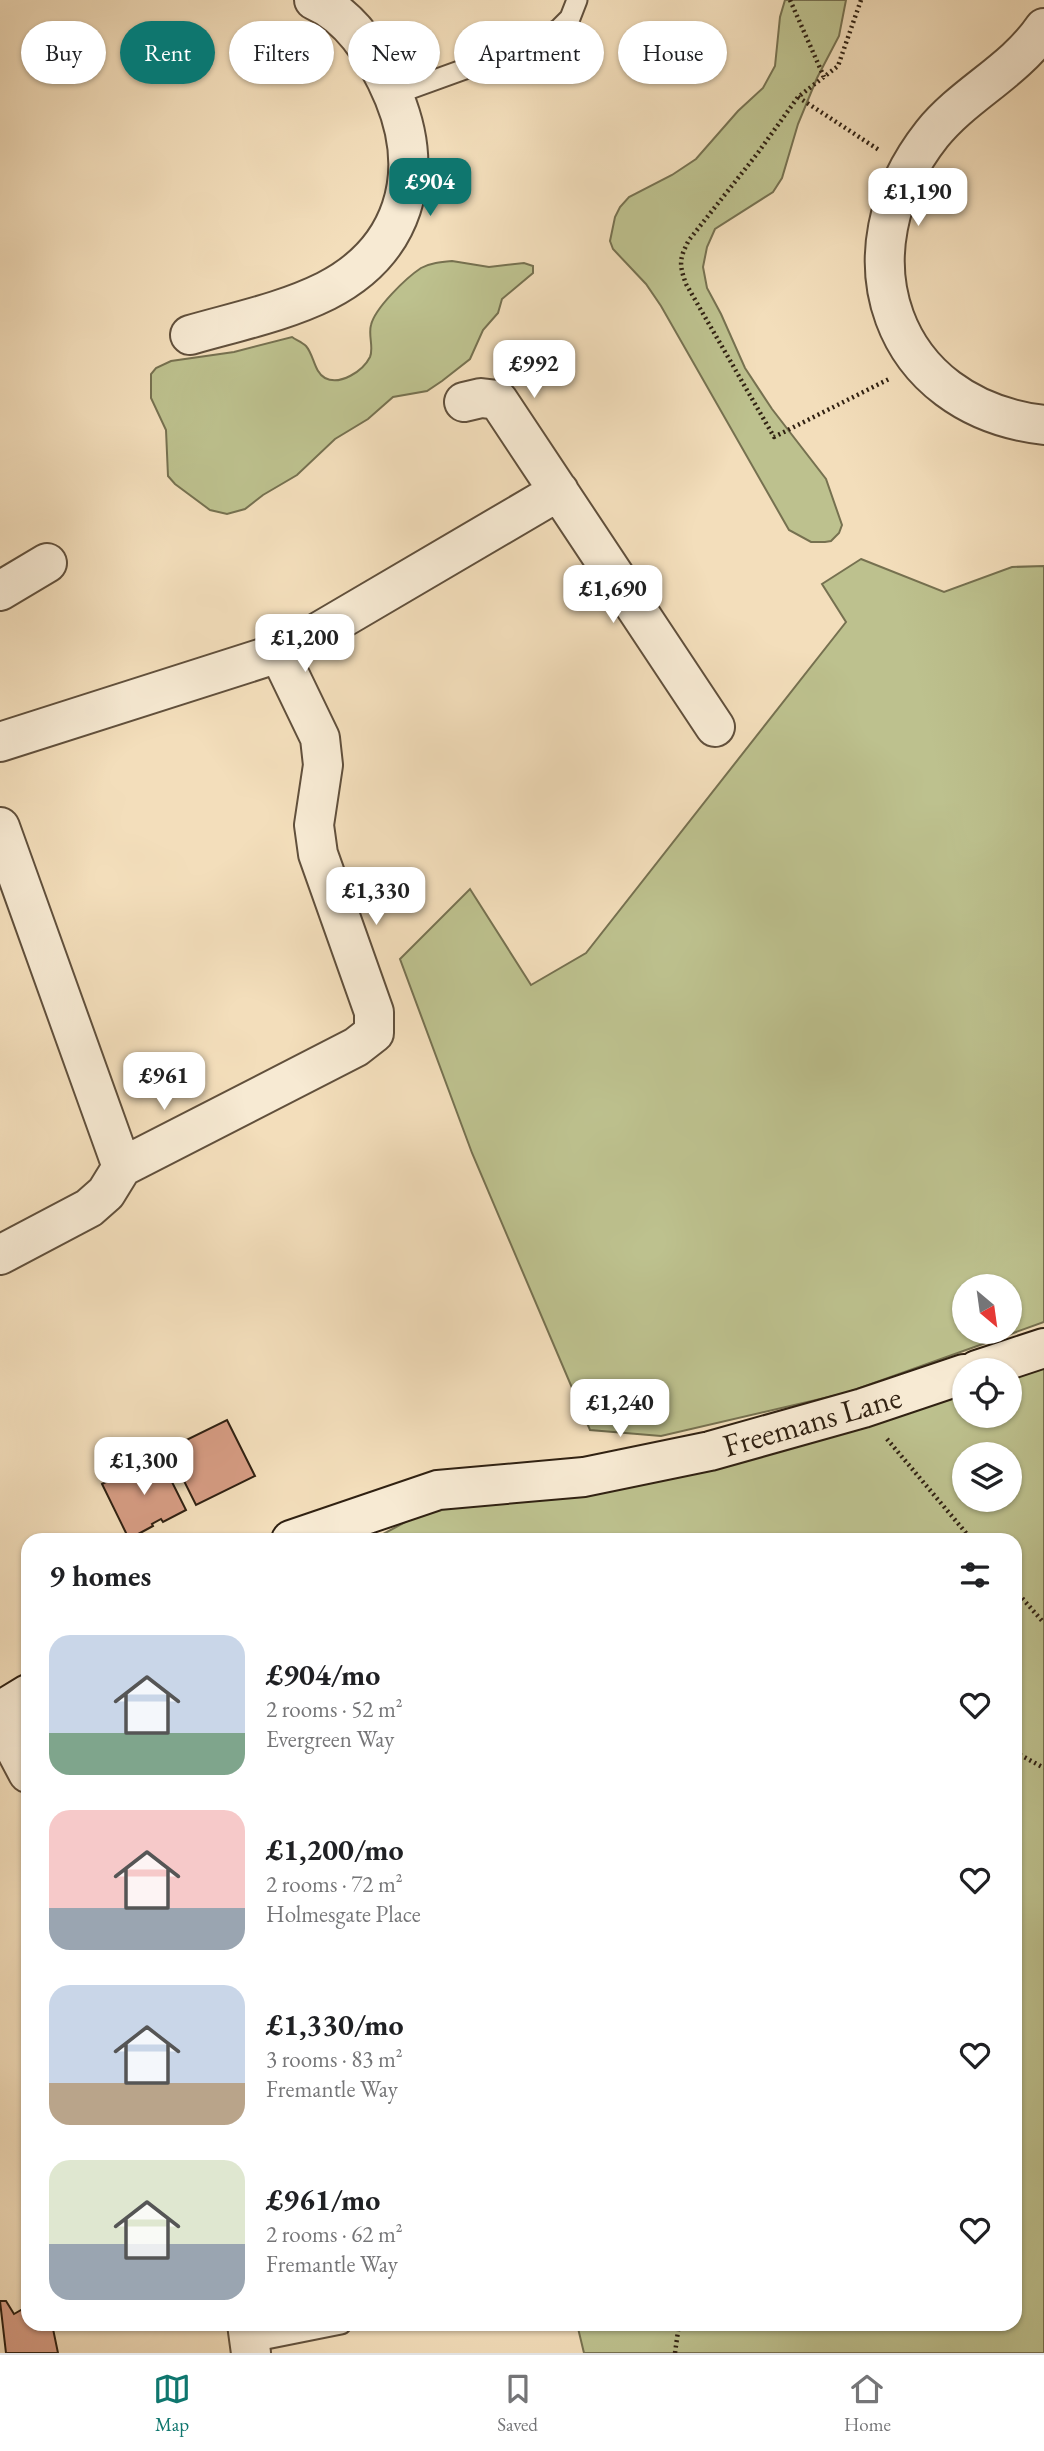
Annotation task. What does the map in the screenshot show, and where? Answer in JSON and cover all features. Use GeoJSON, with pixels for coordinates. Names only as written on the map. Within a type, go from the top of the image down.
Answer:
{"type":"FeatureCollection","features":[{"type":"Feature","properties":{"kind":"street"},"geometry":{"type":"LineString","coordinates":[[190,335],[290,306],[326,291],[355,272],[382,244],[398,218],[408,182],[406,140],[393,95],[361,38],[337,13],[314,0]]}},
{"type":"Feature","properties":{"kind":"street"},"geometry":{"type":"LineString","coordinates":[[1043,32],[1001,74],[939,127],[910,169],[891,213],[883,258],[889,301],[896,323],[905,342],[921,363],[945,387],[979,407],[1017,421],[1044,425]]}},
{"type":"Feature","properties":{"kind":"street"},"geometry":{"type":"LineString","coordinates":[[464,402],[481,398],[498,400],[715,727]]}},
{"type":"Feature","properties":{"kind":"street"},"geometry":{"type":"LineString","coordinates":[[0,742],[288,650],[559,491]]}},
{"type":"Feature","properties":{"kind":"street"},"geometry":{"type":"LineString","coordinates":[[0,591],[47,563]]}},
{"type":"Feature","properties":{"kind":"street"},"geometry":{"type":"LineString","coordinates":[[0,1255],[89,1208],[106,1193],[122,1167],[356,1047],[374,1033],[374,1013],[318,854],[314,825],[323,765],[320,738],[279,653]]}},
{"type":"Feature","properties":{"kind":"street"},"geometry":{"type":"LineString","coordinates":[[0,827],[122,1167]]}},
{"type":"Feature","properties":{"kind":"street"},"geometry":{"type":"LineString","coordinates":[[1014,1358],[1044,1348]]}},
{"type":"Feature","properties":{"kind":"street","name":"Freemans Lane"},"geometry":{"type":"LineString","coordinates":[[312,1533],[438,1490],[584,1477],[710,1451],[863,1408],[952,1378]]}},
{"type":"Feature","properties":{"kind":"street"},"geometry":{"type":"LineString","coordinates":[[0,1711],[21,1698]]}},
{"type":"Feature","properties":{"kind":"street"},"geometry":{"type":"LineString","coordinates":[[0,1720],[21,1760]]}},
{"type":"Feature","properties":{"kind":"lane"},"geometry":{"type":"LineString","coordinates":[[393,95],[537,43],[550,36],[570,18],[577,0]]}},
{"type":"Feature","properties":{"kind":"lane"},"geometry":{"type":"LineString","coordinates":[[250,2340],[301,2331]]}},
{"type":"Feature","properties":{"kind":"path"},"geometry":{"type":"LineString","coordinates":[[790,0],[824,77]]}},
{"type":"Feature","properties":{"kind":"path"},"geometry":{"type":"LineString","coordinates":[[861,0],[838,66],[798,97],[690,240],[682,254],[680,266],[686,284],[774,437],[921,363]]}},
{"type":"Feature","properties":{"kind":"path"},"geometry":{"type":"LineString","coordinates":[[798,97],[910,169]]}},
{"type":"Feature","properties":{"kind":"path"},"geometry":{"type":"LineString","coordinates":[[863,1408],[966,1533]]}},
{"type":"Feature","properties":{"kind":"path"},"geometry":{"type":"LineString","coordinates":[[1022,1598],[1044,1623]]}},
{"type":"Feature","properties":{"kind":"path"},"geometry":{"type":"LineString","coordinates":[[1022,1756],[1044,1768]]}},
{"type":"Feature","properties":{"kind":"path"},"geometry":{"type":"LineString","coordinates":[[675,2353],[679,2331]]}},
{"type":"Feature","properties":{"kind":"green space"},"geometry":{"type":"Polygon","coordinates":[[[785,0],[846,0],[839,36],[817,78],[798,124],[782,178],[773,192],[715,229],[707,247],[703,267],[707,288],[745,368],[772,409],[826,479],[842,525],[831,541],[825,542],[811,542],[789,530],[661,306],[646,284],[613,249],[610,241],[615,217],[629,197],[696,159],[738,111],[763,88],[775,66],[780,17],[785,0]]]}},
{"type":"Feature","properties":{"kind":"green space"},"geometry":{"type":"Polygon","coordinates":[[[452,261],[489,267],[524,263],[533,266],[533,273],[502,299],[498,313],[483,330],[470,359],[442,381],[427,391],[393,397],[368,419],[335,439],[297,475],[245,509],[227,514],[210,510],[168,476],[166,430],[151,398],[151,374],[156,368],[171,361],[234,352],[292,337],[306,346],[321,375],[331,380],[344,379],[357,372],[370,357],[371,325],[378,310],[392,294],[421,268],[452,261]]]}},
{"type":"Feature","properties":{"kind":"green space"},"geometry":{"type":"Polygon","coordinates":[[[861,559],[944,592],[1012,567],[1044,566],[1044,1322],[1022,1330],[1022,1274],[952,1274],[952,1344],[983,1344],[846,1393],[661,1436],[590,1430],[472,1153],[400,959],[470,889],[531,985],[586,953],[846,622],[822,584],[861,559]]]}},
{"type":"Feature","properties":{"kind":"green space"},"geometry":{"type":"Polygon","coordinates":[[[1044,1367],[1044,2353],[584,2353],[579,2331],[1022,2331],[1022,1533],[385,1533],[439,1504],[952,1395],[952,1428],[1022,1428],[1022,1374],[1044,1367]]]}},
{"type":"Feature","properties":{"kind":"building"},"geometry":{"type":"Polygon","coordinates":[[[227,1420],[255,1476],[196,1505],[168,1449],[227,1420]]]}},
{"type":"Feature","properties":{"kind":"building"},"geometry":{"type":"Polygon","coordinates":[[[159,1456],[186,1510],[163,1522],[161,1519],[140,1533],[126,1533],[102,1484],[159,1456]]]}},
{"type":"Feature","properties":{"kind":"building"},"geometry":{"type":"Polygon","coordinates":[[[0,2301],[6,2301],[14,2314],[21,2310],[21,2331],[53,2331],[58,2353],[6,2353],[0,2301]]]}}]}
